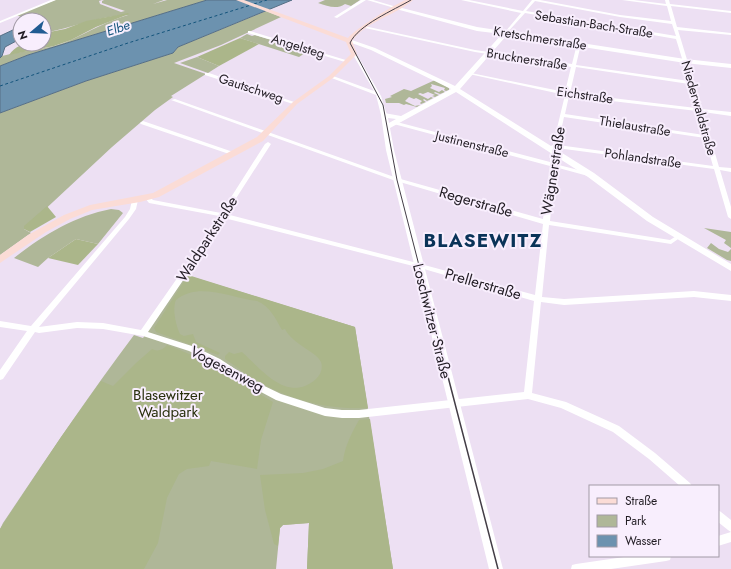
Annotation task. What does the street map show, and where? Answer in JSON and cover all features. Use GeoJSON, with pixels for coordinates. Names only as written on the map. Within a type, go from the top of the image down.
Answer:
{"type":"FeatureCollection","features":[{"type":"Feature","properties":{"kind":"main road"},"geometry":{"type":"LineString","coordinates":[[0,260],[21,244],[67,217],[90,208],[146,199],[234,154],[267,133],[295,104],[331,76],[354,53],[348,41],[239,0]]}},
{"type":"Feature","properties":{"kind":"main road"},"geometry":{"type":"LineString","coordinates":[[348,41],[365,27],[410,0]]}},
{"type":"Feature","properties":{"kind":"main road"},"geometry":{"type":"LineString","coordinates":[[335,36],[355,34]]}},
{"type":"Feature","properties":{"kind":"street"},"geometry":{"type":"LineString","coordinates":[[0,22],[54,0]]}},
{"type":"Feature","properties":{"kind":"street"},"geometry":{"type":"LineString","coordinates":[[336,17],[364,0]]}},
{"type":"Feature","properties":{"kind":"street"},"geometry":{"type":"LineString","coordinates":[[369,0],[398,8]]}},
{"type":"Feature","properties":{"kind":"street","name":"Sebastian-Bach-Straße"},"geometry":{"type":"LineString","coordinates":[[463,0],[523,12],[678,38]]}},
{"type":"Feature","properties":{"kind":"street"},"geometry":{"type":"LineString","coordinates":[[389,125],[456,89],[471,74],[534,0],[675,26],[731,34]]}},
{"type":"Feature","properties":{"kind":"street"},"geometry":{"type":"LineString","coordinates":[[624,0],[731,12]]}},
{"type":"Feature","properties":{"kind":"street","name":"Niederwaldstraße"},"geometry":{"type":"LineString","coordinates":[[667,0],[731,214]]}},
{"type":"Feature","properties":{"kind":"street","name":"Kretschmerstraße"},"geometry":{"type":"LineString","coordinates":[[398,8],[463,26],[685,61],[731,66]]}},
{"type":"Feature","properties":{"kind":"street","name":"Brucknerstraße"},"geometry":{"type":"LineString","coordinates":[[365,27],[488,53],[691,83]]}},
{"type":"Feature","properties":{"kind":"street","name":"Angelsteg"},"geometry":{"type":"LineString","coordinates":[[249,32],[347,61]]}},
{"type":"Feature","properties":{"kind":"street"},"geometry":{"type":"LineString","coordinates":[[348,41],[373,49],[456,89],[554,148],[650,220],[731,268]]}},
{"type":"Feature","properties":{"kind":"street","name":"Wägnerstraße"},"geometry":{"type":"LineString","coordinates":[[528,395],[545,222],[554,148],[568,94],[578,44]]}},
{"type":"Feature","properties":{"kind":"street","name":"Loschwitzer Straße"},"geometry":{"type":"LineString","coordinates":[[354,53],[378,94],[384,115],[389,125],[396,179],[496,569]]}},
{"type":"Feature","properties":{"kind":"street","name":"Gautschweg"},"geometry":{"type":"LineString","coordinates":[[207,74],[295,104]]}},
{"type":"Feature","properties":{"kind":"street","name":"Eichstraße"},"geometry":{"type":"LineString","coordinates":[[471,74],[568,94],[731,114]]}},
{"type":"Feature","properties":{"kind":"street"},"geometry":{"type":"LineString","coordinates":[[331,76],[378,94]]}},
{"type":"Feature","properties":{"kind":"street","name":"Regerstraße"},"geometry":{"type":"LineString","coordinates":[[173,100],[396,179],[545,222],[670,242],[678,237]]}},
{"type":"Feature","properties":{"kind":"street"},"geometry":{"type":"LineString","coordinates":[[384,115],[402,118]]}},
{"type":"Feature","properties":{"kind":"street","name":"Thielaustraße"},"geometry":{"type":"LineString","coordinates":[[563,115],[707,136]]}},
{"type":"Feature","properties":{"kind":"street"},"geometry":{"type":"LineString","coordinates":[[143,122],[234,154]]}},
{"type":"Feature","properties":{"kind":"street","name":"Justinenstraße"},"geometry":{"type":"LineString","coordinates":[[389,125],[552,164],[591,175]]}},
{"type":"Feature","properties":{"kind":"street","name":"Regerstraße"},"geometry":{"type":"LineString","coordinates":[[254,142],[278,138]]}},
{"type":"Feature","properties":{"kind":"street","name":"Waldparkstraße"},"geometry":{"type":"LineString","coordinates":[[143,333],[223,215],[268,144]]}},
{"type":"Feature","properties":{"kind":"street","name":"Pohlandstraße"},"geometry":{"type":"LineString","coordinates":[[554,148],[731,170]]}},
{"type":"Feature","properties":{"kind":"street"},"geometry":{"type":"LineString","coordinates":[[0,377],[33,330],[133,209],[146,199]]}},
{"type":"Feature","properties":{"kind":"street","name":"Prellerstraße"},"geometry":{"type":"LineString","coordinates":[[146,199],[223,215],[419,266],[538,299],[564,302],[694,294],[731,298]]}},
{"type":"Feature","properties":{"kind":"street","name":"Vogesenweg"},"geometry":{"type":"LineString","coordinates":[[0,324],[33,330],[86,325],[103,326],[143,333],[192,349],[217,361],[249,382],[279,397],[325,412],[359,414],[528,395]]}},
{"type":"Feature","properties":{"kind":"street"},"geometry":{"type":"LineString","coordinates":[[528,395],[563,405],[616,429],[652,456],[686,485]]}},
{"type":"Feature","properties":{"kind":"street"},"geometry":{"type":"LineString","coordinates":[[719,516],[731,527]]}},
{"type":"Feature","properties":{"kind":"street"},"geometry":{"type":"LineString","coordinates":[[719,541],[731,537]]}},
{"type":"Feature","properties":{"kind":"street"},"geometry":{"type":"LineString","coordinates":[[576,569],[659,557]]}},
{"type":"Feature","properties":{"kind":"green space"},"geometry":{"type":"Polygon","coordinates":[[[55,0],[102,0],[99,1],[100,4],[121,12],[125,11],[102,3],[102,1],[164,0],[153,4],[167,0],[207,0],[52,48],[52,46],[71,40],[106,23],[128,15],[96,20],[52,31],[52,12],[24,12],[55,0]]]}},
{"type":"Feature","properties":{"kind":"green space"},"geometry":{"type":"Polygon","coordinates":[[[325,0],[360,0],[351,6],[345,4],[338,7],[318,3],[325,0]]]}},
{"type":"Feature","properties":{"kind":"green space"},"geometry":{"type":"Polygon","coordinates":[[[266,11],[281,17],[221,45],[174,63],[206,74],[171,96],[173,97],[155,110],[112,147],[24,229],[31,233],[0,255],[0,113],[86,81],[173,53],[178,47],[266,11]]]}},
{"type":"Feature","properties":{"kind":"green space"},"geometry":{"type":"Polygon","coordinates":[[[129,14],[96,27],[71,40],[52,46],[52,31],[65,29],[86,21],[129,14]]]}},
{"type":"Feature","properties":{"kind":"green space"},"geometry":{"type":"Polygon","coordinates":[[[247,34],[308,51],[299,57],[240,38],[247,34]]]}},
{"type":"Feature","properties":{"kind":"green space"},"geometry":{"type":"Polygon","coordinates":[[[240,38],[259,44],[219,66],[197,57],[240,38]]]}},
{"type":"Feature","properties":{"kind":"green space"},"geometry":{"type":"Polygon","coordinates":[[[12,52],[24,52],[9,55],[12,52]]]}},
{"type":"Feature","properties":{"kind":"green space"},"geometry":{"type":"Polygon","coordinates":[[[19,52],[38,52],[0,66],[0,58],[2,56],[19,52]]]}},
{"type":"Feature","properties":{"kind":"green space"},"geometry":{"type":"Polygon","coordinates":[[[197,57],[219,66],[208,73],[180,63],[197,57]]]}},
{"type":"Feature","properties":{"kind":"green space"},"geometry":{"type":"Polygon","coordinates":[[[435,80],[449,88],[449,90],[446,91],[444,90],[445,88],[431,84],[432,86],[430,88],[439,92],[442,90],[445,92],[440,94],[435,92],[434,93],[439,95],[435,97],[432,96],[435,95],[428,92],[418,94],[428,99],[431,97],[433,98],[427,101],[424,99],[423,100],[426,102],[421,104],[420,103],[422,101],[416,98],[414,99],[409,97],[405,101],[415,106],[420,105],[417,107],[399,103],[386,103],[385,99],[392,97],[390,96],[404,89],[411,91],[435,80]]]}},
{"type":"Feature","properties":{"kind":"green space"},"geometry":{"type":"Polygon","coordinates":[[[47,206],[56,217],[30,232],[24,229],[24,226],[47,206]]]}},
{"type":"Feature","properties":{"kind":"green space"},"geometry":{"type":"Polygon","coordinates":[[[111,209],[119,210],[123,213],[98,244],[76,239],[48,258],[38,267],[14,258],[48,234],[85,216],[111,209]]]}},
{"type":"Feature","properties":{"kind":"green space"},"geometry":{"type":"Polygon","coordinates":[[[704,228],[731,232],[731,248],[724,243],[726,240],[704,228]]]}},
{"type":"Feature","properties":{"kind":"green space"},"geometry":{"type":"Polygon","coordinates":[[[76,239],[98,244],[78,265],[48,258],[76,239]]]}},
{"type":"Feature","properties":{"kind":"green space"},"geometry":{"type":"Polygon","coordinates":[[[711,243],[719,249],[728,252],[731,249],[731,261],[707,248],[711,243]]]}},
{"type":"Feature","properties":{"kind":"green space","name":"Blasewitzer Waldpark"},"geometry":{"type":"Polygon","coordinates":[[[186,275],[355,327],[393,569],[307,569],[309,523],[283,525],[280,528],[276,569],[0,569],[0,529],[3,523],[67,428],[117,358],[134,335],[143,338],[186,275]]]}},
{"type":"Feature","properties":{"kind":"green space"},"geometry":{"type":"Polygon","coordinates":[[[188,275],[355,327],[368,408],[324,405],[296,398],[256,380],[225,359],[225,356],[229,352],[234,354],[242,352],[276,382],[295,388],[306,386],[319,375],[322,366],[318,358],[293,339],[285,329],[282,330],[269,309],[257,301],[205,291],[185,294],[176,300],[174,308],[175,317],[180,334],[184,336],[193,334],[196,342],[220,353],[218,355],[156,332],[154,328],[188,275]]]}},
{"type":"Feature","properties":{"kind":"green space"},"geometry":{"type":"Polygon","coordinates":[[[167,345],[208,363],[273,402],[261,440],[257,469],[211,461],[209,466],[187,469],[179,474],[167,498],[158,543],[144,569],[0,569],[0,529],[61,437],[101,381],[113,386],[152,349],[160,350],[167,345]]]}},
{"type":"Feature","properties":{"kind":"green space"},"geometry":{"type":"Polygon","coordinates":[[[370,419],[393,569],[307,569],[309,523],[283,525],[280,528],[278,546],[274,544],[265,510],[260,475],[303,473],[323,469],[343,461],[345,450],[353,430],[359,420],[370,419]]]}},
{"type":"Feature","properties":{"kind":"water","name":"Elbe"},"geometry":{"type":"Polygon","coordinates":[[[207,0],[292,0],[178,47],[173,53],[86,81],[0,113],[0,66],[38,52],[52,52],[52,48],[207,0]]]}},
{"type":"Feature","properties":{"kind":"water"},"geometry":{"type":"Polygon","coordinates":[[[12,30],[12,43],[5,47],[0,58],[0,36],[12,30]]]}},
{"type":"Feature","properties":{"kind":"ferry route"},"geometry":{"type":"LineString","coordinates":[[254,4],[267,0]]}},
{"type":"Feature","properties":{"kind":"ferry route"},"geometry":{"type":"LineString","coordinates":[[0,86],[128,43],[251,5]]}},
{"type":"Feature","properties":{"kind":"tram line"},"geometry":{"type":"LineString","coordinates":[[411,0],[368,24],[354,36],[350,43],[383,105],[397,180],[446,370]]}},
{"type":"Feature","properties":{"kind":"tram line"},"geometry":{"type":"LineString","coordinates":[[446,369],[498,569]]}},
{"type":"Feature","properties":{"kind":"district","name":"BLASEWITZ"},"geometry":{"type":"Point","coordinates":[483,240]}}]}
